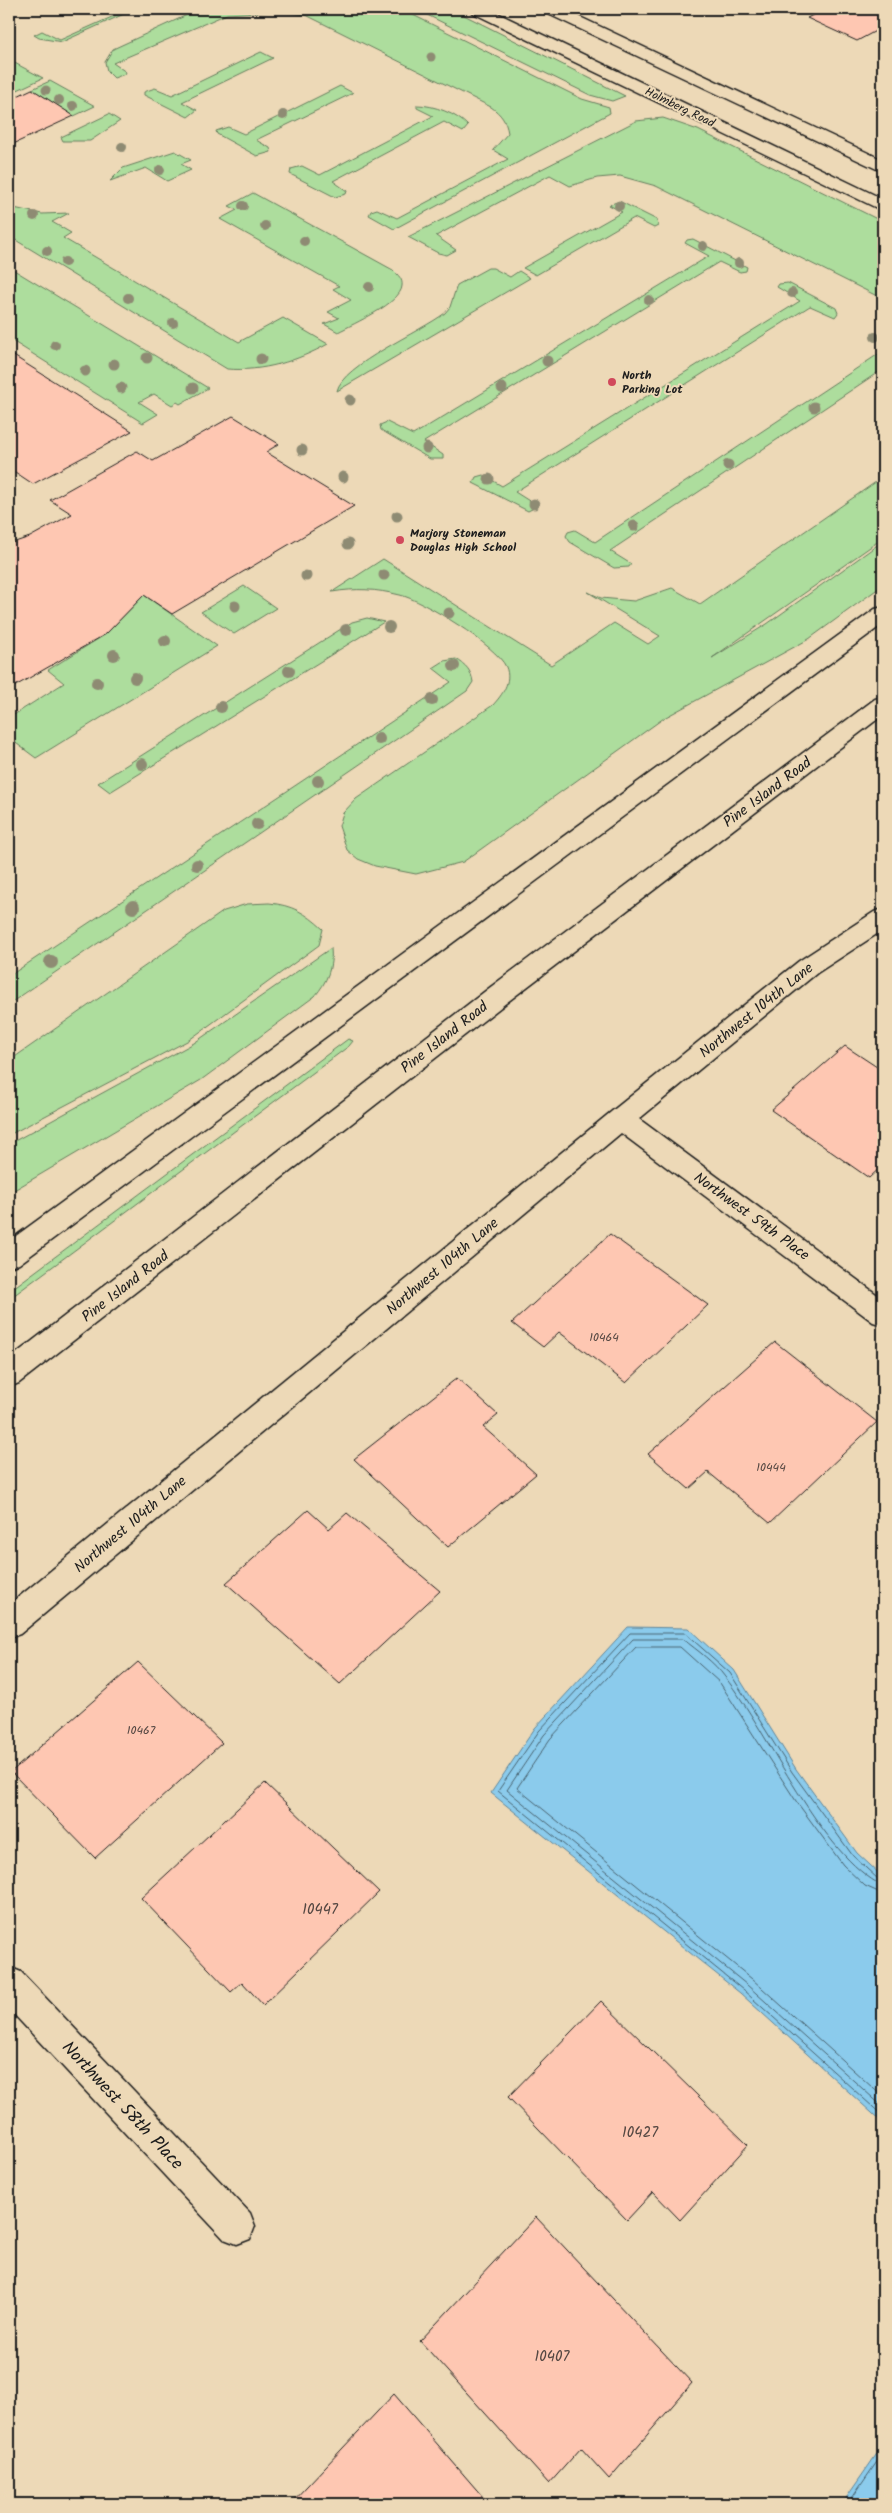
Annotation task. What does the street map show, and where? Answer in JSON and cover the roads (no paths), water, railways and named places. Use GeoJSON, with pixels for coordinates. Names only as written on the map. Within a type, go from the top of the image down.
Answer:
{"type":"FeatureCollection","features":[{"type":"Feature","properties":{"kind":"street","name":"Holmberg Road"},"geometry":{"type":"LineString","coordinates":[[477,9],[883,206]]}},
{"type":"Feature","properties":{"kind":"street"},"geometry":{"type":"LineString","coordinates":[[550,9],[883,167]]}},
{"type":"Feature","properties":{"kind":"street"},"geometry":{"type":"LineString","coordinates":[[9,1256],[883,614]]}},
{"type":"Feature","properties":{"kind":"street","name":"Pine Island Road"},"geometry":{"type":"LineString","coordinates":[[9,1375],[497,996],[883,704]]}},
{"type":"Feature","properties":{"kind":"street","name":"Northwest 104th Lane"},"geometry":{"type":"LineString","coordinates":[[9,1624],[620,1119],[808,967],[883,918]]}},
{"type":"Feature","properties":{"kind":"street","name":"Northwest 59th Place"},"geometry":{"type":"LineString","coordinates":[[620,1119],[883,1314]]}},
{"type":"Feature","properties":{"kind":"street","name":"Northwest 58th Place"},"geometry":{"type":"LineString","coordinates":[[9,1984],[237,2226]]}},
{"type":"Feature","properties":{"kind":"water"},"geometry":{"type":"Polygon","coordinates":[[[628,1627],[688,1628],[734,1670],[796,1769],[857,1853],[883,1877],[883,2123],[740,1993],[491,1793],[535,1728],[628,1627]]]}},
{"type":"Feature","properties":{"kind":"water"},"geometry":{"type":"Polygon","coordinates":[[[883,2445],[883,2504],[842,2504],[883,2445]]]}},
{"type":"Feature","properties":{"kind":"place","name":"North Parking Lot"},"geometry":{"type":"Point","coordinates":[612,382]}},
{"type":"Feature","properties":{"kind":"place","name":"Marjory Stoneman Douglas High School"},"geometry":{"type":"Point","coordinates":[400,540]}}]}
